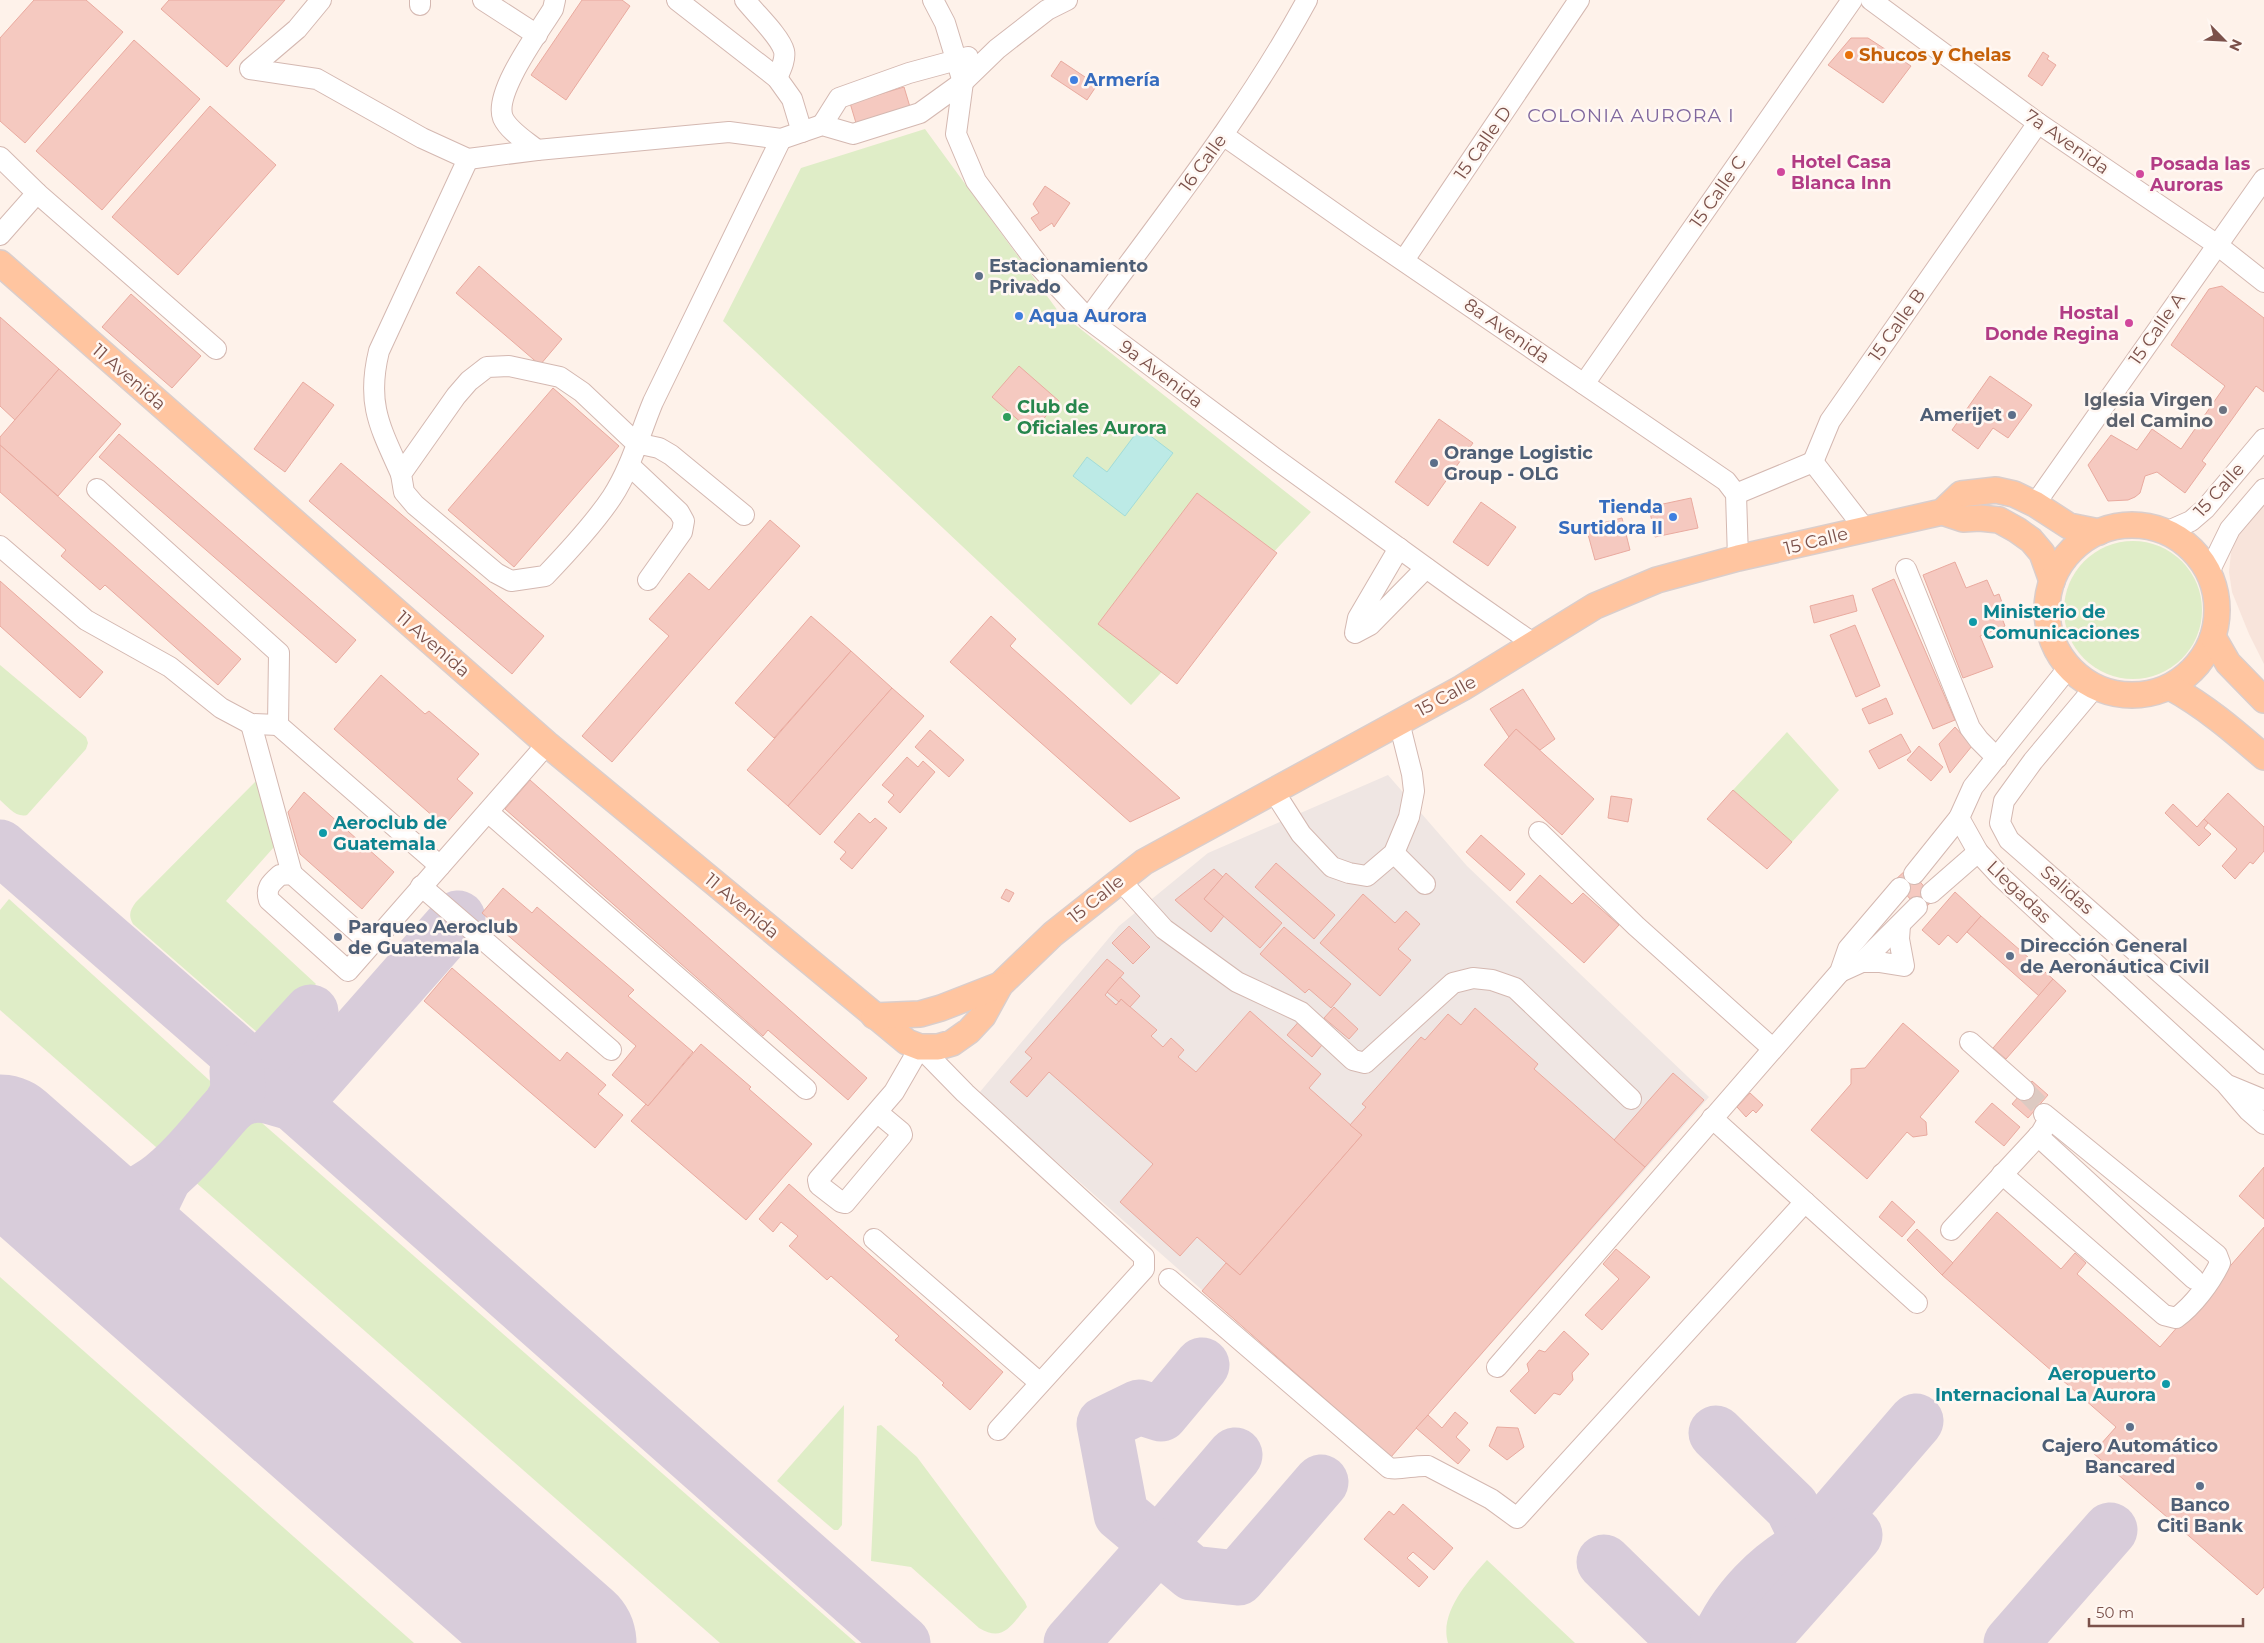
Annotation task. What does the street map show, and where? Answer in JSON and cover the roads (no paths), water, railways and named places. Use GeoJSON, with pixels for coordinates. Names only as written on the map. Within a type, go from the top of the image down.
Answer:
{"type":"FeatureCollection","features":[{"type":"Feature","properties":{"kind":"main road","name":"11 Avenida"},"geometry":{"type":"LineString","coordinates":[[0,264],[547,744],[874,1016],[907,1042],[920,1047]]}},
{"type":"Feature","properties":{"kind":"main road"},"geometry":{"type":"LineString","coordinates":[[1942,512],[1961,494],[1996,490],[2014,494],[2035,504],[2069,526],[2099,532]]}},
{"type":"Feature","properties":{"kind":"main road","name":"15 Calle"},"geometry":{"type":"LineString","coordinates":[[1000,985],[1053,934],[1157,853],[1462,688],[1594,606],[1657,580],[1738,558],[1942,512],[1963,519],[1998,520],[2017,530],[2031,540],[2042,553],[2052,581]]}},
{"type":"Feature","properties":{"kind":"main road"},"geometry":{"type":"LineString","coordinates":[[2121,525],[2144,526],[2166,532],[2184,542],[2198,556],[2209,572],[2216,593],[2217,615],[2213,637],[2198,663],[2189,674],[2170,687],[2140,695],[2125,696],[2095,687],[2069,667],[2056,648],[2048,627],[2047,604],[2052,581],[2063,561],[2079,543],[2099,532],[2121,525]]}},
{"type":"Feature","properties":{"kind":"main road"},"geometry":{"type":"LineString","coordinates":[[2213,637],[2228,663],[2264,700]]}},
{"type":"Feature","properties":{"kind":"main road"},"geometry":{"type":"LineString","coordinates":[[2170,687],[2196,701],[2264,757]]}},
{"type":"Feature","properties":{"kind":"main road"},"geometry":{"type":"LineString","coordinates":[[874,1016],[920,1014],[956,1003],[1000,985]]}},
{"type":"Feature","properties":{"kind":"main road"},"geometry":{"type":"LineString","coordinates":[[920,1047],[938,1047],[952,1043],[969,1031],[983,1016],[1000,985]]}},
{"type":"Feature","properties":{"kind":"street"},"geometry":{"type":"LineString","coordinates":[[320,0],[297,30],[250,69],[317,79],[422,138],[468,158],[729,132],[781,139],[822,125],[853,134],[920,113],[963,82],[996,49],[1048,10],[1067,0]]}},
{"type":"Feature","properties":{"kind":"street"},"geometry":{"type":"LineString","coordinates":[[483,0],[537,35]]}},
{"type":"Feature","properties":{"kind":"street"},"geometry":{"type":"LineString","coordinates":[[537,150],[512,130],[504,120],[501,109],[508,86],[553,9],[555,0]]}},
{"type":"Feature","properties":{"kind":"street"},"geometry":{"type":"LineString","coordinates":[[677,0],[777,78],[792,99],[802,132]]}},
{"type":"Feature","properties":{"kind":"street"},"geometry":{"type":"LineString","coordinates":[[745,0],[777,39],[784,51],[784,59],[777,78]]}},
{"type":"Feature","properties":{"kind":"street","name":"9a Avenida"},"geometry":{"type":"LineString","coordinates":[[933,0],[945,23],[963,82],[956,134],[976,181],[1040,267],[1088,319],[1398,548],[1534,644]]}},
{"type":"Feature","properties":{"kind":"street","name":"16 Calle"},"geometry":{"type":"LineString","coordinates":[[1088,319],[1223,135],[1280,50],[1307,0]]}},
{"type":"Feature","properties":{"kind":"street","name":"15 Calle D"},"geometry":{"type":"LineString","coordinates":[[1404,260],[1579,0]]}},
{"type":"Feature","properties":{"kind":"street","name":"15 Calle C"},"geometry":{"type":"LineString","coordinates":[[1584,384],[1852,0]]}},
{"type":"Feature","properties":{"kind":"street","name":"7a Avenida"},"geometry":{"type":"LineString","coordinates":[[1871,0],[2038,123],[2216,244],[2264,282]]}},
{"type":"Feature","properties":{"kind":"street"},"geometry":{"type":"LineString","coordinates":[[822,125],[839,98],[909,73],[996,49]]}},
{"type":"Feature","properties":{"kind":"street","name":"15 Calle B"},"geometry":{"type":"LineString","coordinates":[[1813,462],[1830,422],[2038,123]]}},
{"type":"Feature","properties":{"kind":"street","name":"8a Avenida"},"geometry":{"type":"LineString","coordinates":[[1223,135],[1726,481],[1736,494]]}},
{"type":"Feature","properties":{"kind":"street"},"geometry":{"type":"LineString","coordinates":[[468,158],[380,351],[375,367],[373,394],[377,418],[402,474],[404,492],[415,505],[496,573],[511,581],[545,576],[612,497],[629,465],[636,442],[653,402],[781,139]]}},
{"type":"Feature","properties":{"kind":"street"},"geometry":{"type":"LineString","coordinates":[[0,157],[37,193],[216,349]]}},
{"type":"Feature","properties":{"kind":"street","name":"15 Calle A"},"geometry":{"type":"LineString","coordinates":[[2035,504],[2216,244],[2264,179]]}},
{"type":"Feature","properties":{"kind":"street"},"geometry":{"type":"LineString","coordinates":[[0,235],[37,193]]}},
{"type":"Feature","properties":{"kind":"street"},"geometry":{"type":"LineString","coordinates":[[402,474],[456,396],[469,382],[487,367],[509,366],[560,377],[582,392],[636,442],[659,448],[670,455],[744,515]]}},
{"type":"Feature","properties":{"kind":"street","name":"15 Calle"},"geometry":{"type":"LineString","coordinates":[[2166,532],[2191,521],[2205,509],[2264,438]]}},
{"type":"Feature","properties":{"kind":"street"},"geometry":{"type":"LineString","coordinates":[[1738,558],[1736,494],[1813,462],[1865,529]]}},
{"type":"Feature","properties":{"kind":"street"},"geometry":{"type":"LineString","coordinates":[[629,465],[679,512],[684,521],[682,532],[648,580]]}},
{"type":"Feature","properties":{"kind":"street","name":"15 Calle"},"geometry":{"type":"LineString","coordinates":[[2209,572],[2230,529],[2264,488]]}},
{"type":"Feature","properties":{"kind":"street"},"geometry":{"type":"LineString","coordinates":[[97,489],[279,654],[278,725]]}},
{"type":"Feature","properties":{"kind":"street"},"geometry":{"type":"LineString","coordinates":[[0,546],[86,620],[170,667],[221,708],[251,724],[278,725],[440,866]]}},
{"type":"Feature","properties":{"kind":"street"},"geometry":{"type":"LineString","coordinates":[[1398,548],[1358,618],[1355,633],[1370,625],[1426,568]]}},
{"type":"Feature","properties":{"kind":"street"},"geometry":{"type":"LineString","coordinates":[[1906,569],[1970,728],[1978,740],[1997,758]]}},
{"type":"Feature","properties":{"kind":"street"},"geometry":{"type":"LineString","coordinates":[[1497,1367],[1772,1048],[1840,972],[1848,949],[1959,818],[1974,788],[2069,667]]}},
{"type":"Feature","properties":{"kind":"street","name":"Salidas"},"geometry":{"type":"LineString","coordinates":[[2095,687],[2033,761],[2004,801],[2000,823],[2009,840],[2264,1064]]}},
{"type":"Feature","properties":{"kind":"street"},"geometry":{"type":"LineString","coordinates":[[1273,790],[1301,834],[1332,867],[1349,873],[1367,876],[1394,853],[1409,817],[1414,791],[1412,774],[1399,722]]}},
{"type":"Feature","properties":{"kind":"street"},"geometry":{"type":"LineString","coordinates":[[251,724],[292,874],[371,944]]}},
{"type":"Feature","properties":{"kind":"street"},"geometry":{"type":"LineString","coordinates":[[292,874],[280,875],[268,886],[267,894],[269,900],[348,971],[547,744]]}},
{"type":"Feature","properties":{"kind":"street"},"geometry":{"type":"LineString","coordinates":[[488,812],[806,1089]]}},
{"type":"Feature","properties":{"kind":"street","name":"Llegadas"},"geometry":{"type":"LineString","coordinates":[[1959,818],[1978,852],[2002,877],[2226,1084]]}},
{"type":"Feature","properties":{"kind":"street"},"geometry":{"type":"LineString","coordinates":[[1539,832],[1636,926],[1772,1048]]}},
{"type":"Feature","properties":{"kind":"street"},"geometry":{"type":"LineString","coordinates":[[1840,972],[1862,962],[1924,900],[1978,852]]}},
{"type":"Feature","properties":{"kind":"street"},"geometry":{"type":"LineString","coordinates":[[1394,853],[1425,884]]}},
{"type":"Feature","properties":{"kind":"street"},"geometry":{"type":"LineString","coordinates":[[1120,880],[1164,929],[1238,982],[1301,1012],[1353,1060],[1365,1063],[1454,984],[1473,978],[1482,979],[1515,988],[1631,1099]]}},
{"type":"Feature","properties":{"kind":"street"},"geometry":{"type":"LineString","coordinates":[[421,886],[611,1050]]}},
{"type":"Feature","properties":{"kind":"street"},"geometry":{"type":"LineString","coordinates":[[1862,962],[1879,962],[1904,966],[1899,939],[1900,925]]}},
{"type":"Feature","properties":{"kind":"street"},"geometry":{"type":"LineString","coordinates":[[1970,1042],[2024,1090]]}},
{"type":"Feature","properties":{"kind":"street"},"geometry":{"type":"LineString","coordinates":[[877,1112],[894,1092],[920,1047],[965,1093],[1144,1257],[1144,1269],[998,1430]]}},
{"type":"Feature","properties":{"kind":"street"},"geometry":{"type":"LineString","coordinates":[[2226,1084],[2264,1100]]}},
{"type":"Feature","properties":{"kind":"street"},"geometry":{"type":"LineString","coordinates":[[2226,1084],[2249,1111],[2264,1124]]}},
{"type":"Feature","properties":{"kind":"street"},"geometry":{"type":"LineString","coordinates":[[1951,1230],[2002,1174],[2038,1136],[2045,1126],[2042,1110],[2217,1255],[2220,1263],[2185,1311],[2176,1318],[2164,1314],[2002,1174]]}},
{"type":"Feature","properties":{"kind":"street"},"geometry":{"type":"LineString","coordinates":[[1712,1118],[1917,1303]]}},
{"type":"Feature","properties":{"kind":"street"},"geometry":{"type":"LineString","coordinates":[[2038,1136],[2194,1279]]}},
{"type":"Feature","properties":{"kind":"street"},"geometry":{"type":"LineString","coordinates":[[1169,1279],[1389,1468],[1397,1470],[1420,1465],[1428,1466],[1491,1498],[1516,1518],[1805,1202]]}},
{"type":"Feature","properties":{"kind":"street"},"geometry":{"type":"LineString","coordinates":[[874,1238],[1040,1384]]}},
{"type":"Feature","properties":{"kind":"water"},"geometry":{"type":"Polygon","coordinates":[[[1140,428],[1173,453],[1125,516],[1073,476],[1087,457],[1107,472],[1140,428]]]}},
{"type":"Feature","properties":{"kind":"tunnel"},"geometry":{"type":"LineString","coordinates":[[2024,1090],[2039,1105]]}},
{"type":"Feature","properties":{"kind":"place","name":"Shucos y Chelas"},"geometry":{"type":"Point","coordinates":[1849,55]}},
{"type":"Feature","properties":{"kind":"place","name":"Armería"},"geometry":{"type":"Point","coordinates":[1074,80]}},
{"type":"Feature","properties":{"kind":"place","name":"Hotel Casa Blanca Inn"},"geometry":{"type":"Point","coordinates":[1781,172]}},
{"type":"Feature","properties":{"kind":"place","name":"Posada las Auroras"},"geometry":{"type":"Point","coordinates":[2140,174]}},
{"type":"Feature","properties":{"kind":"place","name":"Estacionamiento Privado"},"geometry":{"type":"Point","coordinates":[979,276]}},
{"type":"Feature","properties":{"kind":"place","name":"Aqua Aurora"},"geometry":{"type":"Point","coordinates":[1019,316]}},
{"type":"Feature","properties":{"kind":"place","name":"Hostal Donde Regina"},"geometry":{"type":"Point","coordinates":[2129,323]}},
{"type":"Feature","properties":{"kind":"place","name":"Iglesia Virgen del Camino"},"geometry":{"type":"Point","coordinates":[2223,410]}},
{"type":"Feature","properties":{"kind":"place","name":"Amerijet"},"geometry":{"type":"Point","coordinates":[2012,415]}},
{"type":"Feature","properties":{"kind":"place","name":"Club de Oficiales Aurora"},"geometry":{"type":"Point","coordinates":[1007,417]}},
{"type":"Feature","properties":{"kind":"place","name":"Orange Logistic Group - OLG"},"geometry":{"type":"Point","coordinates":[1434,463]}},
{"type":"Feature","properties":{"kind":"place","name":"Tienda Surtidora II"},"geometry":{"type":"Point","coordinates":[1673,517]}},
{"type":"Feature","properties":{"kind":"place","name":"Ministerio de Comunicaciones"},"geometry":{"type":"Point","coordinates":[1973,622]}},
{"type":"Feature","properties":{"kind":"place","name":"Aeroclub de Guatemala"},"geometry":{"type":"Point","coordinates":[323,833]}},
{"type":"Feature","properties":{"kind":"place","name":"Parqueo Aeroclub de Guatemala"},"geometry":{"type":"Point","coordinates":[338,937]}},
{"type":"Feature","properties":{"kind":"place","name":"Dirección General de Aeronáutica Civil"},"geometry":{"type":"Point","coordinates":[2010,956]}},
{"type":"Feature","properties":{"kind":"place","name":"Aeropuerto Internacional La Aurora"},"geometry":{"type":"Point","coordinates":[2166,1384]}},
{"type":"Feature","properties":{"kind":"place","name":"Cajero Automático Bancared"},"geometry":{"type":"Point","coordinates":[2130,1427]}},
{"type":"Feature","properties":{"kind":"place","name":"Banco Citi Bank"},"geometry":{"type":"Point","coordinates":[2200,1486]}},
{"type":"Feature","properties":{"kind":"district","name":"COLONIA AURORA I"},"geometry":{"type":"Point","coordinates":[1631,115]}}]}
